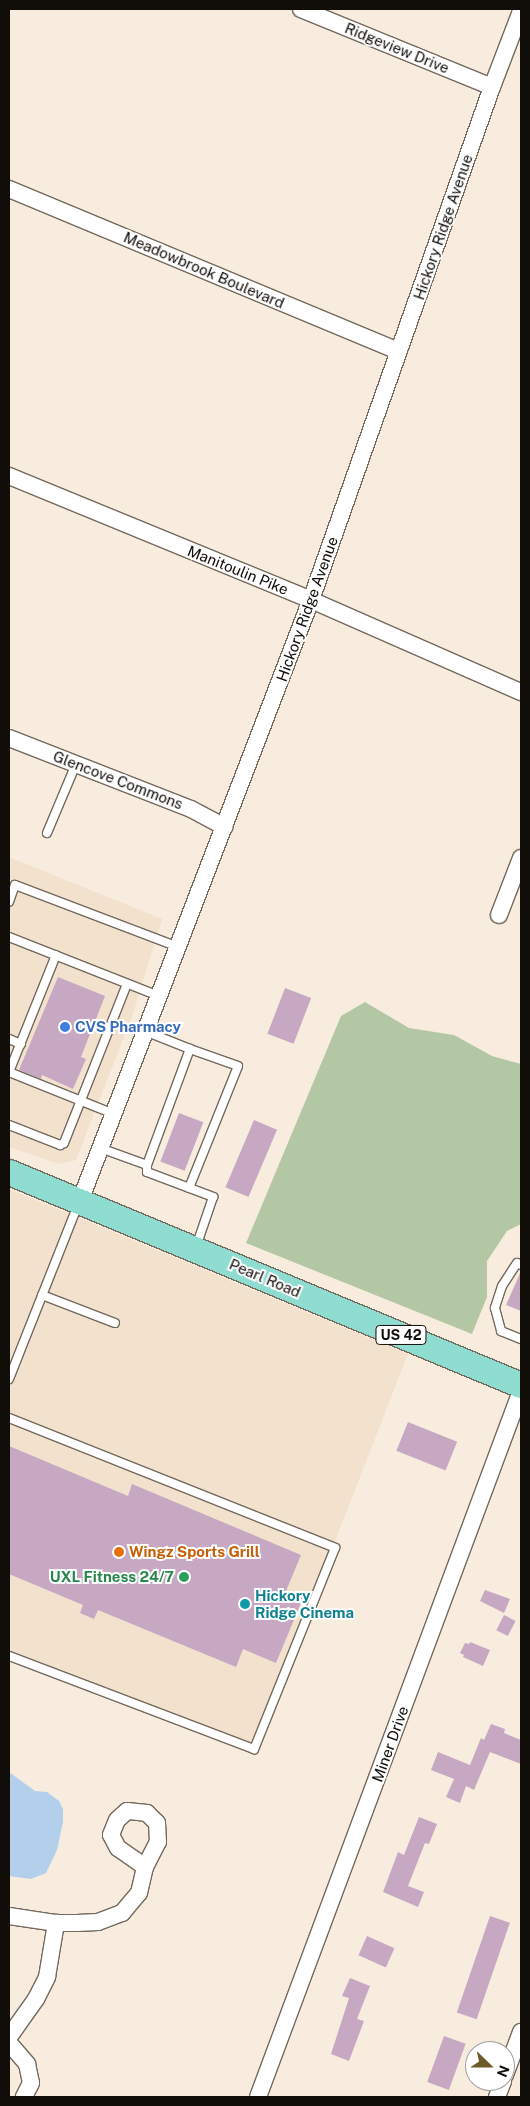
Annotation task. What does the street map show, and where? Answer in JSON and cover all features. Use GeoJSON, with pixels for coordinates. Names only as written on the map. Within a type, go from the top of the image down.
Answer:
{"type":"FeatureCollection","features":[{"type":"Feature","properties":{"kind":"main road","name":"Pearl Road"},"geometry":{"type":"LineString","coordinates":[[9,1172],[521,1385]]}},
{"type":"Feature","properties":{"kind":"street","name":"Ridgeview Drive"},"geometry":{"type":"LineString","coordinates":[[301,9],[492,87]]}},
{"type":"Feature","properties":{"kind":"street","name":"Hickory Ridge Avenue"},"geometry":{"type":"LineString","coordinates":[[80,1201],[311,600],[492,87],[521,11]]}},
{"type":"Feature","properties":{"kind":"street","name":"Meadowbrook Boulevard"},"geometry":{"type":"LineString","coordinates":[[9,189],[399,351]]}},
{"type":"Feature","properties":{"kind":"street","name":"Manitoulin Pike"},"geometry":{"type":"LineString","coordinates":[[9,476],[311,600],[521,692]]}},
{"type":"Feature","properties":{"kind":"street","name":"Glencove Commons"},"geometry":{"type":"LineString","coordinates":[[9,738],[191,809],[225,827]]}},
{"type":"Feature","properties":{"kind":"street"},"geometry":{"type":"LineString","coordinates":[[499,915],[521,858]]}},
{"type":"Feature","properties":{"kind":"street","name":"Miner Drive"},"geometry":{"type":"LineString","coordinates":[[258,2097],[521,1391]]}},
{"type":"Feature","properties":{"kind":"street"},"geometry":{"type":"LineString","coordinates":[[9,1916],[56,1923],[98,1922],[122,1913],[139,1892],[145,1867]]}},
{"type":"Feature","properties":{"kind":"street"},"geometry":{"type":"LineString","coordinates":[[9,2037],[36,1999],[46,1977],[56,1923]]}},
{"type":"Feature","properties":{"kind":"street"},"geometry":{"type":"LineString","coordinates":[[515,2048],[521,2032]]}},
{"type":"Feature","properties":{"kind":"street"},"geometry":{"type":"LineString","coordinates":[[9,2044],[27,2064],[31,2083],[24,2097]]}},
{"type":"Feature","properties":{"kind":"lane"},"geometry":{"type":"LineString","coordinates":[[48,833],[76,764]]}},
{"type":"Feature","properties":{"kind":"lane"},"geometry":{"type":"LineString","coordinates":[[9,902],[12,884],[178,948]]}},
{"type":"Feature","properties":{"kind":"lane"},"geometry":{"type":"LineString","coordinates":[[9,937],[159,996]]}},
{"type":"Feature","properties":{"kind":"lane"},"geometry":{"type":"LineString","coordinates":[[56,955],[9,1072],[114,1114]]}},
{"type":"Feature","properties":{"kind":"lane"},"geometry":{"type":"LineString","coordinates":[[9,1125],[60,1145],[64,1143],[127,984]]}},
{"type":"Feature","properties":{"kind":"lane"},"geometry":{"type":"LineString","coordinates":[[145,1031],[238,1066],[189,1188]]}},
{"type":"Feature","properties":{"kind":"lane"},"geometry":{"type":"LineString","coordinates":[[9,1039],[20,1044]]}},
{"type":"Feature","properties":{"kind":"lane"},"geometry":{"type":"LineString","coordinates":[[190,1049],[146,1165],[147,1172],[213,1198],[195,1249]]}},
{"type":"Feature","properties":{"kind":"lane"},"geometry":{"type":"LineString","coordinates":[[100,1148],[146,1165]]}},
{"type":"Feature","properties":{"kind":"lane"},"geometry":{"type":"LineString","coordinates":[[9,1379],[80,1201]]}},
{"type":"Feature","properties":{"kind":"lane"},"geometry":{"type":"LineString","coordinates":[[521,1265],[517,1263],[502,1286],[495,1308],[501,1331],[521,1340]]}},
{"type":"Feature","properties":{"kind":"lane"},"geometry":{"type":"LineString","coordinates":[[42,1294],[115,1323]]}},
{"type":"Feature","properties":{"kind":"lane"},"geometry":{"type":"LineString","coordinates":[[9,1418],[335,1548],[254,1749],[9,1656]]}},
{"type":"Feature","properties":{"kind":"shaded area"},"geometry":{"type":"Polygon","coordinates":[[[9,857],[162,919],[133,1014],[76,1160],[59,1164],[9,1147],[9,857]]]}},
{"type":"Feature","properties":{"kind":"shaded area"},"geometry":{"type":"Polygon","coordinates":[[[9,1189],[408,1354],[254,1749],[9,1657],[9,1189]]]}},
{"type":"Feature","properties":{"kind":"green space"},"geometry":{"type":"Polygon","coordinates":[[[365,1002],[409,1028],[454,1035],[492,1056],[521,1064],[521,1224],[507,1231],[487,1261],[487,1297],[472,1334],[246,1243],[341,1016],[365,1002]]]}},
{"type":"Feature","properties":{"kind":"water"},"geometry":{"type":"Polygon","coordinates":[[[9,1772],[35,1791],[47,1792],[59,1801],[63,1809],[63,1822],[57,1850],[46,1873],[31,1879],[9,1876],[9,1772]]]}},
{"type":"Feature","properties":{"kind":"building","name":"CVS Pharmacy"},"geometry":{"type":"Polygon","coordinates":[[[58,977],[105,996],[81,1057],[86,1059],[73,1089],[42,1075],[41,1079],[19,1070],[58,977]]]}},
{"type":"Feature","properties":{"kind":"building"},"geometry":{"type":"Polygon","coordinates":[[[285,988],[311,998],[294,1044],[267,1034],[285,988]]]}},
{"type":"Feature","properties":{"kind":"building"},"geometry":{"type":"Polygon","coordinates":[[[179,1113],[203,1122],[185,1171],[160,1162],[179,1113]]]}},
{"type":"Feature","properties":{"kind":"building"},"geometry":{"type":"Polygon","coordinates":[[[254,1120],[277,1130],[248,1197],[225,1187],[254,1120]]]}},
{"type":"Feature","properties":{"kind":"building"},"geometry":{"type":"Polygon","coordinates":[[[521,1271],[521,1311],[506,1305],[521,1271]]]}},
{"type":"Feature","properties":{"kind":"building"},"geometry":{"type":"Polygon","coordinates":[[[408,1422],[457,1442],[446,1471],[396,1451],[408,1422]]]}},
{"type":"Feature","properties":{"kind":"building"},"geometry":{"type":"Polygon","coordinates":[[[9,1446],[128,1496],[132,1484],[301,1555],[286,1591],[303,1598],[276,1663],[243,1649],[236,1667],[98,1610],[94,1619],[80,1613],[83,1605],[9,1574],[9,1446]]]}},
{"type":"Feature","properties":{"kind":"building"},"geometry":{"type":"Polygon","coordinates":[[[485,1590],[510,1599],[504,1613],[480,1601],[485,1590]]]}},
{"type":"Feature","properties":{"kind":"building"},"geometry":{"type":"Polygon","coordinates":[[[504,1615],[516,1621],[508,1636],[496,1630],[504,1615]]]}},
{"type":"Feature","properties":{"kind":"building"},"geometry":{"type":"Polygon","coordinates":[[[470,1642],[490,1650],[483,1666],[463,1657],[464,1655],[460,1653],[465,1643],[469,1644],[470,1642]]]}},
{"type":"Feature","properties":{"kind":"building"},"geometry":{"type":"Polygon","coordinates":[[[491,1724],[505,1729],[504,1733],[521,1740],[521,1764],[490,1752],[474,1790],[466,1786],[460,1803],[446,1797],[454,1779],[431,1770],[438,1752],[470,1765],[481,1738],[484,1740],[491,1724]]]}},
{"type":"Feature","properties":{"kind":"building"},"geometry":{"type":"Polygon","coordinates":[[[419,1817],[437,1824],[429,1844],[425,1843],[408,1886],[424,1892],[418,1907],[383,1892],[398,1852],[404,1855],[419,1817]]]}},
{"type":"Feature","properties":{"kind":"building"},"geometry":{"type":"Polygon","coordinates":[[[490,1916],[510,1923],[477,2019],[457,2012],[490,1916]]]}},
{"type":"Feature","properties":{"kind":"building"},"geometry":{"type":"Polygon","coordinates":[[[367,1936],[394,1948],[386,1967],[358,1955],[367,1936]]]}},
{"type":"Feature","properties":{"kind":"building"},"geometry":{"type":"Polygon","coordinates":[[[350,1978],[370,1986],[357,2019],[364,2021],[349,2061],[331,2054],[349,1998],[342,1996],[350,1978]]]}},
{"type":"Feature","properties":{"kind":"building"},"geometry":{"type":"Polygon","coordinates":[[[444,2036],[465,2044],[449,2090],[427,2082],[444,2036]]]}},
{"type":"Feature","properties":{"kind":"place","name":"CVS Pharmacy"},"geometry":{"type":"Point","coordinates":[65,1027]}},
{"type":"Feature","properties":{"kind":"place","name":"Wingz Sports Grill"},"geometry":{"type":"Point","coordinates":[119,1552]}},
{"type":"Feature","properties":{"kind":"place","name":"UXL Fitness 24/7"},"geometry":{"type":"Point","coordinates":[184,1577]}},
{"type":"Feature","properties":{"kind":"place","name":"Hickory Ridge Cinema"},"geometry":{"type":"Point","coordinates":[245,1604]}}]}
